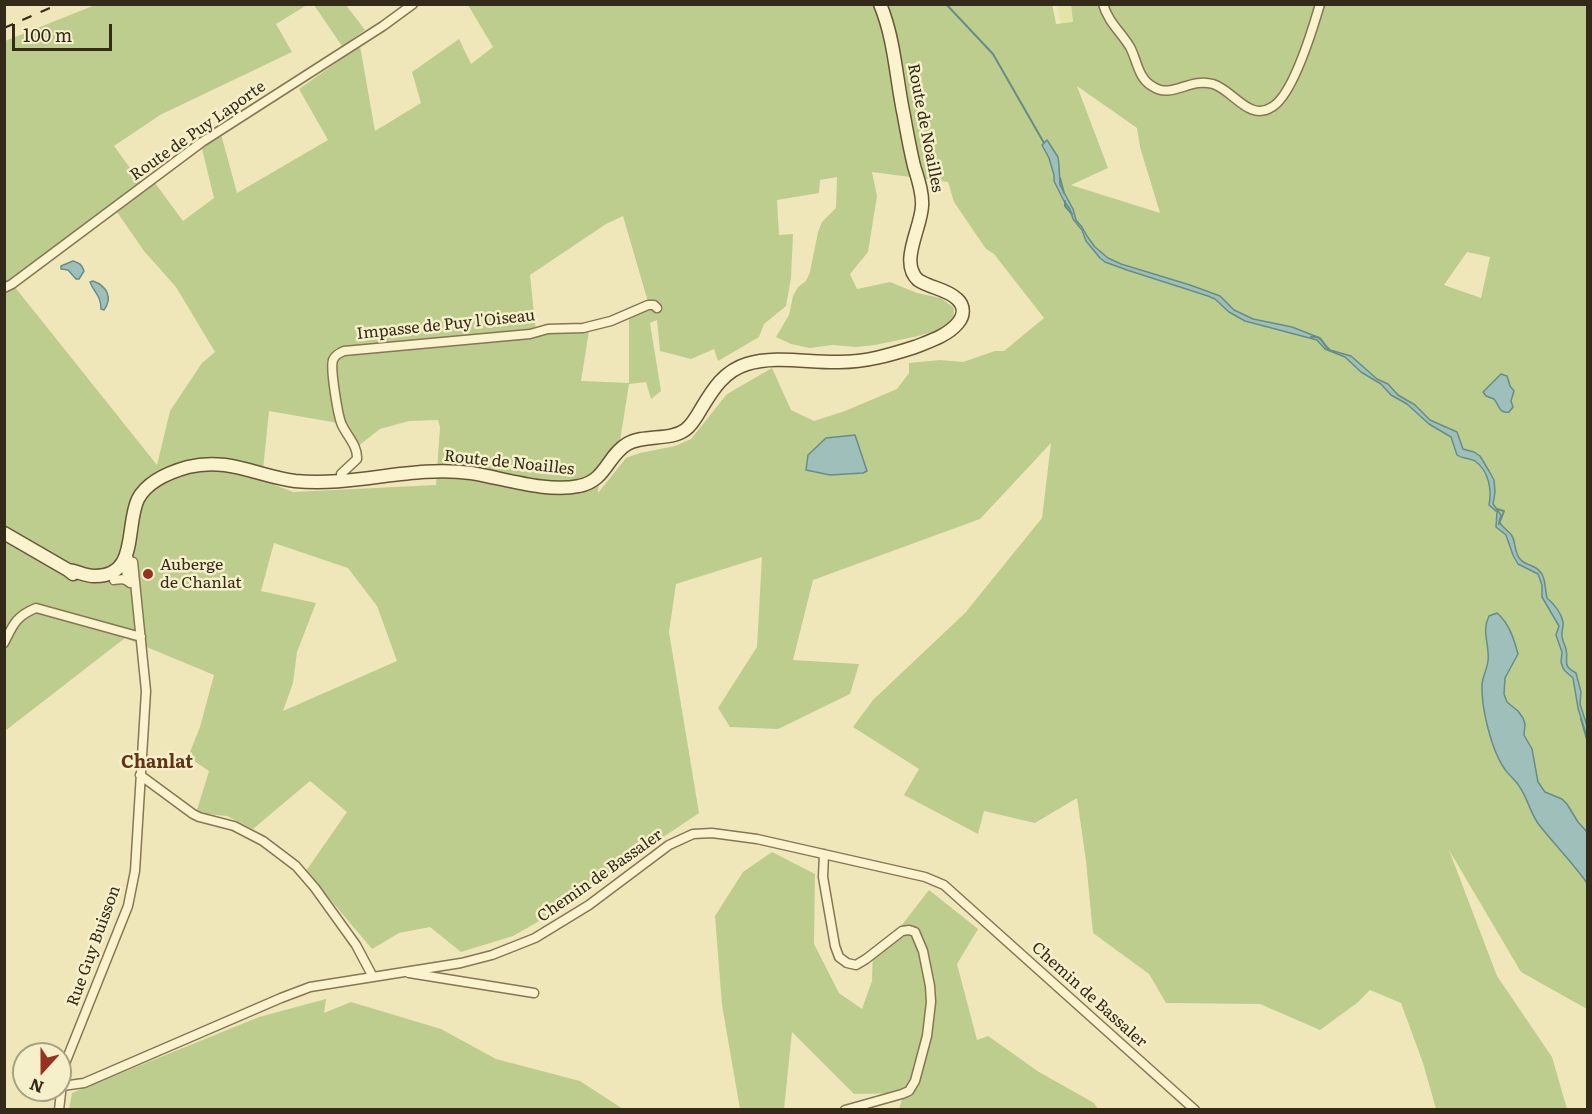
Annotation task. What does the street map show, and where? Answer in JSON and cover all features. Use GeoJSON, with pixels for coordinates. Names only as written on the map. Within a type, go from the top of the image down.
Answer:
{"type":"FeatureCollection","features":[{"type":"Feature","properties":{"kind":"main road","name":"Route de Noailles"},"geometry":{"type":"LineString","coordinates":[[151,484],[180,470],[210,464],[235,466],[294,480],[341,480],[420,472],[453,472],[554,487],[576,487],[593,482],[622,447],[630,442],[640,438],[674,435],[686,430],[716,384],[726,374],[744,365],[762,361],[868,360],[929,342],[943,335],[959,321],[963,312],[962,306],[959,300],[952,295],[918,280],[910,266],[922,202],[903,114],[892,43],[880,4]]}},
{"type":"Feature","properties":{"kind":"main road"},"geometry":{"type":"LineString","coordinates":[[125,572],[124,561],[138,499],[151,484]]}},
{"type":"Feature","properties":{"kind":"main road"},"geometry":{"type":"LineString","coordinates":[[4,533],[88,582],[105,583],[125,572],[136,548],[140,506],[151,484]]}},
{"type":"Feature","properties":{"kind":"street","name":"Route de Puy Laporte"},"geometry":{"type":"LineString","coordinates":[[4,288],[21,278],[202,142],[383,26],[413,4]]}},
{"type":"Feature","properties":{"kind":"street"},"geometry":{"type":"LineString","coordinates":[[1103,4],[1111,23],[1130,46],[1141,74],[1153,87],[1161,91],[1170,91],[1195,82],[1207,82],[1220,86],[1243,105],[1257,111],[1271,109],[1286,94],[1310,39],[1320,4]]}},
{"type":"Feature","properties":{"kind":"street","name":"Impasse de Puy l'Oiseau"},"geometry":{"type":"LineString","coordinates":[[341,480],[341,474],[358,456],[340,423],[332,370],[333,361],[344,351],[530,334],[548,329],[583,328],[611,321],[648,306],[654,305],[657,308]]}},
{"type":"Feature","properties":{"kind":"street","name":"Rue Guy Buisson"},"geometry":{"type":"LineString","coordinates":[[72,1046],[128,906],[135,871],[146,691],[136,584],[125,572]]}},
{"type":"Feature","properties":{"kind":"street"},"geometry":{"type":"LineString","coordinates":[[4,643],[13,624],[24,613],[36,608],[141,637]]}},
{"type":"Feature","properties":{"kind":"street"},"geometry":{"type":"LineString","coordinates":[[140,775],[198,817],[234,826],[263,841],[296,866],[315,888],[356,945],[373,976]]}},
{"type":"Feature","properties":{"kind":"street","name":"Chemin de Bassaler"},"geometry":{"type":"LineString","coordinates":[[72,1085],[84,1083],[309,987],[461,963],[535,939],[589,905],[669,845],[693,834],[712,833],[757,839],[925,876],[944,885],[1195,1110]]}},
{"type":"Feature","properties":{"kind":"street"},"geometry":{"type":"LineString","coordinates":[[825,854],[823,877],[839,957],[847,963],[856,965],[902,931],[909,930],[915,932],[923,951],[930,986],[931,1002],[927,1036],[915,1081],[909,1091],[845,1110]]}},
{"type":"Feature","properties":{"kind":"street"},"geometry":{"type":"LineString","coordinates":[[400,972],[534,993]]}},
{"type":"Feature","properties":{"kind":"shaded area"},"geometry":{"type":"Polygon","coordinates":[[[1057,5],[1071,5],[1073,22],[1061,24],[1057,5]]]}},
{"type":"Feature","properties":{"kind":"green space"},"geometry":{"type":"Polygon","coordinates":[[[1052,4],[1056,24],[1073,22],[1071,4],[1587,5],[1587,1009],[1521,972],[1449,850],[1497,976],[1552,1057],[1567,1109],[1436,1109],[1423,1063],[1401,1003],[1370,990],[1357,1003],[1320,1030],[1260,1004],[1166,1003],[1149,974],[1093,933],[1077,798],[1035,823],[984,811],[978,834],[904,795],[919,769],[853,727],[873,700],[965,613],[1042,518],[1051,443],[980,519],[813,580],[793,660],[859,664],[850,694],[778,729],[730,727],[718,708],[757,647],[762,557],[676,584],[669,632],[699,813],[564,907],[513,936],[461,952],[430,927],[399,933],[372,949],[306,871],[347,812],[310,781],[253,829],[227,816],[196,813],[209,771],[188,757],[200,727],[214,675],[125,638],[5,731],[5,41],[95,5],[307,5],[276,24],[292,52],[160,115],[114,146],[141,183],[10,281],[157,465],[170,411],[202,363],[215,352],[176,287],[144,251],[117,212],[155,183],[183,221],[214,198],[202,149],[221,134],[237,193],[328,140],[299,89],[360,46],[375,131],[421,103],[412,72],[459,39],[471,64],[493,47],[468,5],[1052,4]],[[1077,86],[1108,168],[1071,185],[1160,213],[1140,147],[1137,128],[1077,86]],[[872,172],[877,196],[868,252],[850,274],[857,289],[890,282],[917,293],[941,298],[954,308],[953,321],[939,330],[918,336],[856,347],[832,345],[810,348],[791,344],[776,337],[789,315],[793,296],[798,287],[806,281],[810,272],[822,222],[836,208],[837,177],[820,180],[819,193],[777,200],[779,235],[793,234],[791,278],[786,306],[764,324],[759,337],[718,361],[714,349],[691,359],[660,351],[657,320],[650,323],[661,391],[651,399],[646,382],[629,384],[620,441],[599,473],[598,493],[626,458],[675,446],[691,439],[727,394],[772,368],[791,410],[814,421],[845,411],[897,389],[909,373],[909,363],[940,360],[963,362],[995,351],[1004,351],[1044,318],[994,254],[986,249],[954,202],[948,182],[872,172]],[[623,216],[606,224],[530,275],[536,333],[589,331],[581,381],[629,383],[629,310],[648,302],[623,216]],[[1467,252],[1444,285],[1481,298],[1490,257],[1467,252]],[[269,411],[262,480],[293,492],[436,485],[440,427],[438,420],[409,421],[380,429],[353,450],[338,423],[269,411]],[[274,543],[261,591],[316,603],[297,652],[293,683],[283,711],[397,661],[377,606],[348,568],[274,543]]]}},
{"type":"Feature","properties":{"kind":"green space"},"geometry":{"type":"Polygon","coordinates":[[[314,5],[346,5],[365,30],[342,46],[314,5]]]}},
{"type":"Feature","properties":{"kind":"green space"},"geometry":{"type":"Polygon","coordinates":[[[772,852],[815,874],[814,944],[839,993],[862,1009],[872,981],[873,949],[891,939],[929,890],[978,929],[957,964],[977,1040],[988,1036],[1039,1072],[1094,1103],[1098,1109],[899,1109],[904,1093],[854,1094],[792,1032],[784,1109],[740,1109],[722,1005],[715,916],[743,872],[772,852]]]}},
{"type":"Feature","properties":{"kind":"green space"},"geometry":{"type":"Polygon","coordinates":[[[326,999],[324,1013],[351,1002],[441,1029],[496,1059],[580,1081],[623,1109],[69,1109],[72,1093],[259,1017],[326,999]]]}},
{"type":"Feature","properties":{"kind":"water"},"geometry":{"type":"Polygon","coordinates":[[[1047,140],[1058,157],[1060,185],[1073,209],[1076,220],[1095,247],[1108,258],[1220,296],[1234,310],[1253,319],[1292,327],[1320,338],[1330,350],[1351,356],[1377,379],[1388,384],[1398,395],[1415,405],[1430,420],[1457,432],[1463,449],[1480,456],[1494,480],[1493,504],[1501,515],[1499,522],[1512,536],[1520,559],[1543,575],[1547,598],[1557,608],[1562,618],[1562,638],[1567,653],[1566,663],[1576,673],[1581,692],[1580,704],[1587,726],[1587,738],[1578,708],[1573,678],[1565,671],[1561,662],[1562,652],[1556,635],[1559,626],[1542,597],[1542,585],[1538,574],[1518,564],[1506,535],[1496,527],[1497,512],[1489,505],[1488,481],[1480,465],[1457,455],[1451,437],[1429,424],[1407,404],[1391,395],[1381,384],[1361,372],[1345,357],[1325,349],[1317,340],[1245,321],[1208,296],[1105,262],[1086,241],[1054,181],[1049,158],[1042,145],[1047,140]]]}},
{"type":"Feature","properties":{"kind":"water"},"geometry":{"type":"Polygon","coordinates":[[[73,261],[80,264],[84,271],[79,279],[76,279],[68,270],[61,269],[61,266],[73,261]]]}},
{"type":"Feature","properties":{"kind":"water"},"geometry":{"type":"Polygon","coordinates":[[[93,281],[102,286],[107,293],[108,301],[104,310],[101,309],[99,297],[90,282],[93,281]]]}},
{"type":"Feature","properties":{"kind":"water"},"geometry":{"type":"Polygon","coordinates":[[[1501,374],[1507,376],[1514,391],[1511,401],[1513,407],[1509,412],[1501,410],[1494,399],[1483,392],[1501,374]]]}},
{"type":"Feature","properties":{"kind":"water"},"geometry":{"type":"Polygon","coordinates":[[[855,435],[867,471],[830,475],[806,470],[808,455],[826,438],[855,435]]]}},
{"type":"Feature","properties":{"kind":"water"},"geometry":{"type":"Polygon","coordinates":[[[1497,613],[1508,626],[1518,654],[1505,678],[1504,694],[1507,702],[1523,718],[1524,735],[1532,749],[1538,782],[1545,792],[1562,799],[1567,804],[1587,832],[1587,883],[1537,821],[1516,781],[1499,760],[1491,739],[1483,704],[1482,684],[1488,661],[1487,622],[1489,616],[1497,613]]]}},
{"type":"Feature","properties":{"kind":"waterway"},"geometry":{"type":"LineString","coordinates":[[946,4],[993,54],[1044,143]]}},
{"type":"Feature","properties":{"kind":"waterway"},"geometry":{"type":"LineString","coordinates":[[1060,178],[1064,193]]}},
{"type":"Feature","properties":{"kind":"waterway"},"geometry":{"type":"LineString","coordinates":[[1065,201],[1065,206],[1072,214]]}},
{"type":"Feature","properties":{"kind":"waterway"},"geometry":{"type":"LineString","coordinates":[[1311,337],[1320,339],[1329,349]]}},
{"type":"Feature","properties":{"kind":"waterway"},"geometry":{"type":"LineString","coordinates":[[1497,509],[1504,511],[1499,524]]}},
{"type":"Feature","properties":{"kind":"waterway"},"geometry":{"type":"LineString","coordinates":[[1581,719],[1588,743]]}},
{"type":"Feature","properties":{"kind":"railway"},"geometry":{"type":"LineString","coordinates":[[4,28],[59,4]]}},
{"type":"Feature","properties":{"kind":"place","name":"Auberge de Chanlat"},"geometry":{"type":"Point","coordinates":[148,574]}},
{"type":"Feature","properties":{"kind":"district","name":"Chanlat"},"geometry":{"type":"Point","coordinates":[157,763]}}]}
